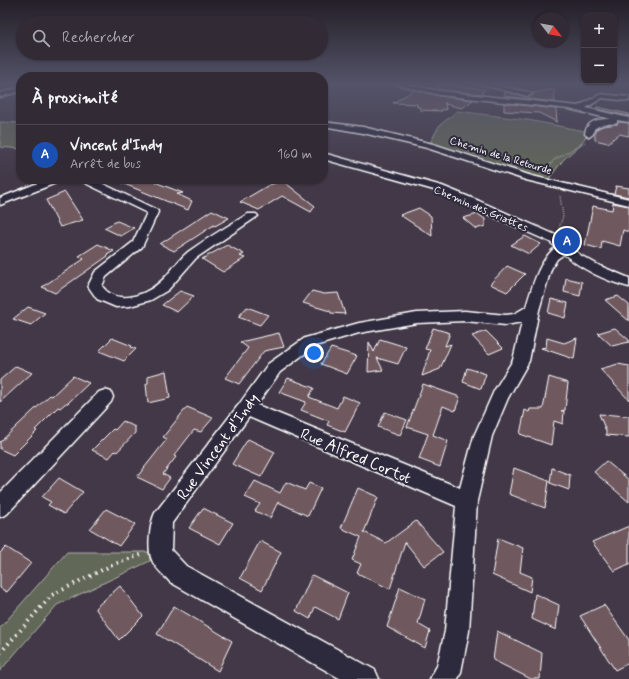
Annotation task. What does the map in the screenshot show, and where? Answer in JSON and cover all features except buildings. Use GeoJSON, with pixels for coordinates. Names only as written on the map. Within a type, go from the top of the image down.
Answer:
{"type":"FeatureCollection","features":[{"type":"Feature","properties":{"kind":"street"},"geometry":{"type":"LineString","coordinates":[[607,116],[629,121]]}},
{"type":"Feature","properties":{"kind":"street"},"geometry":{"type":"LineString","coordinates":[[589,134],[590,128],[600,121],[629,121]]}},
{"type":"Feature","properties":{"kind":"street","name":"Chemin de la Retourde"},"geometry":{"type":"LineString","coordinates":[[328,125],[363,130],[430,146],[554,185],[629,202]]}},
{"type":"Feature","properties":{"kind":"street","name":"Chemin des Griattes"},"geometry":{"type":"LineString","coordinates":[[328,157],[438,188],[453,194],[554,239],[576,258],[629,283]]}},
{"type":"Feature","properties":{"kind":"street"},"geometry":{"type":"LineString","coordinates":[[352,170],[415,187],[453,194]]}},
{"type":"Feature","properties":{"kind":"street"},"geometry":{"type":"LineString","coordinates":[[0,202],[45,184]]}},
{"type":"Feature","properties":{"kind":"street"},"geometry":{"type":"LineString","coordinates":[[95,184],[153,212],[138,244],[100,275],[95,286],[102,296],[116,302],[130,301],[146,297],[163,287],[192,255],[252,216]]}},
{"type":"Feature","properties":{"kind":"street"},"geometry":{"type":"LineString","coordinates":[[443,679],[448,672],[457,631],[467,501],[483,436],[500,396],[521,361],[532,310],[544,269],[552,257],[563,248]]}},
{"type":"Feature","properties":{"kind":"street"},"geometry":{"type":"LineString","coordinates":[[544,269],[561,261],[576,258]]}},
{"type":"Feature","properties":{"kind":"street","name":"Rue Vincent d'Indy"},"geometry":{"type":"LineString","coordinates":[[160,548],[162,520],[274,368],[310,342],[359,328],[417,318],[465,316],[506,320],[517,319],[532,310]]}},
{"type":"Feature","properties":{"kind":"street"},"geometry":{"type":"LineString","coordinates":[[506,320],[517,327],[526,339]]}},
{"type":"Feature","properties":{"kind":"street"},"geometry":{"type":"LineString","coordinates":[[0,507],[105,397]]}},
{"type":"Feature","properties":{"kind":"street","name":"Rue Alfred Cortot"},"geometry":{"type":"LineString","coordinates":[[246,408],[467,501]]}},
{"type":"Feature","properties":{"kind":"street"},"geometry":{"type":"LineString","coordinates":[[160,548],[160,554],[178,574],[366,679]]}},
{"type":"Feature","properties":{"kind":"path"},"geometry":{"type":"LineString","coordinates":[[554,239],[557,236],[563,216],[560,195],[555,190],[547,169],[549,165],[561,155],[584,143],[589,134]]}},
{"type":"Feature","properties":{"kind":"path"},"geometry":{"type":"LineString","coordinates":[[0,653],[52,595],[112,565],[160,548]]}},
{"type":"Feature","properties":{"kind":"green space"},"geometry":{"type":"Polygon","coordinates":[[[451,116],[494,116],[528,120],[589,132],[580,145],[564,159],[548,180],[430,143],[439,126],[451,116]]]}},
{"type":"Feature","properties":{"kind":"green space"},"geometry":{"type":"Polygon","coordinates":[[[0,122],[16,123],[16,149],[0,147],[0,122]]]}},
{"type":"Feature","properties":{"kind":"green space"},"geometry":{"type":"Polygon","coordinates":[[[67,552],[150,552],[150,561],[57,605],[0,671],[0,628],[67,552]]]}},
{"type":"Feature","properties":{"kind":"place","name":"Vincent d'Indy"},"geometry":{"type":"Point","coordinates":[567,241]}}]}
